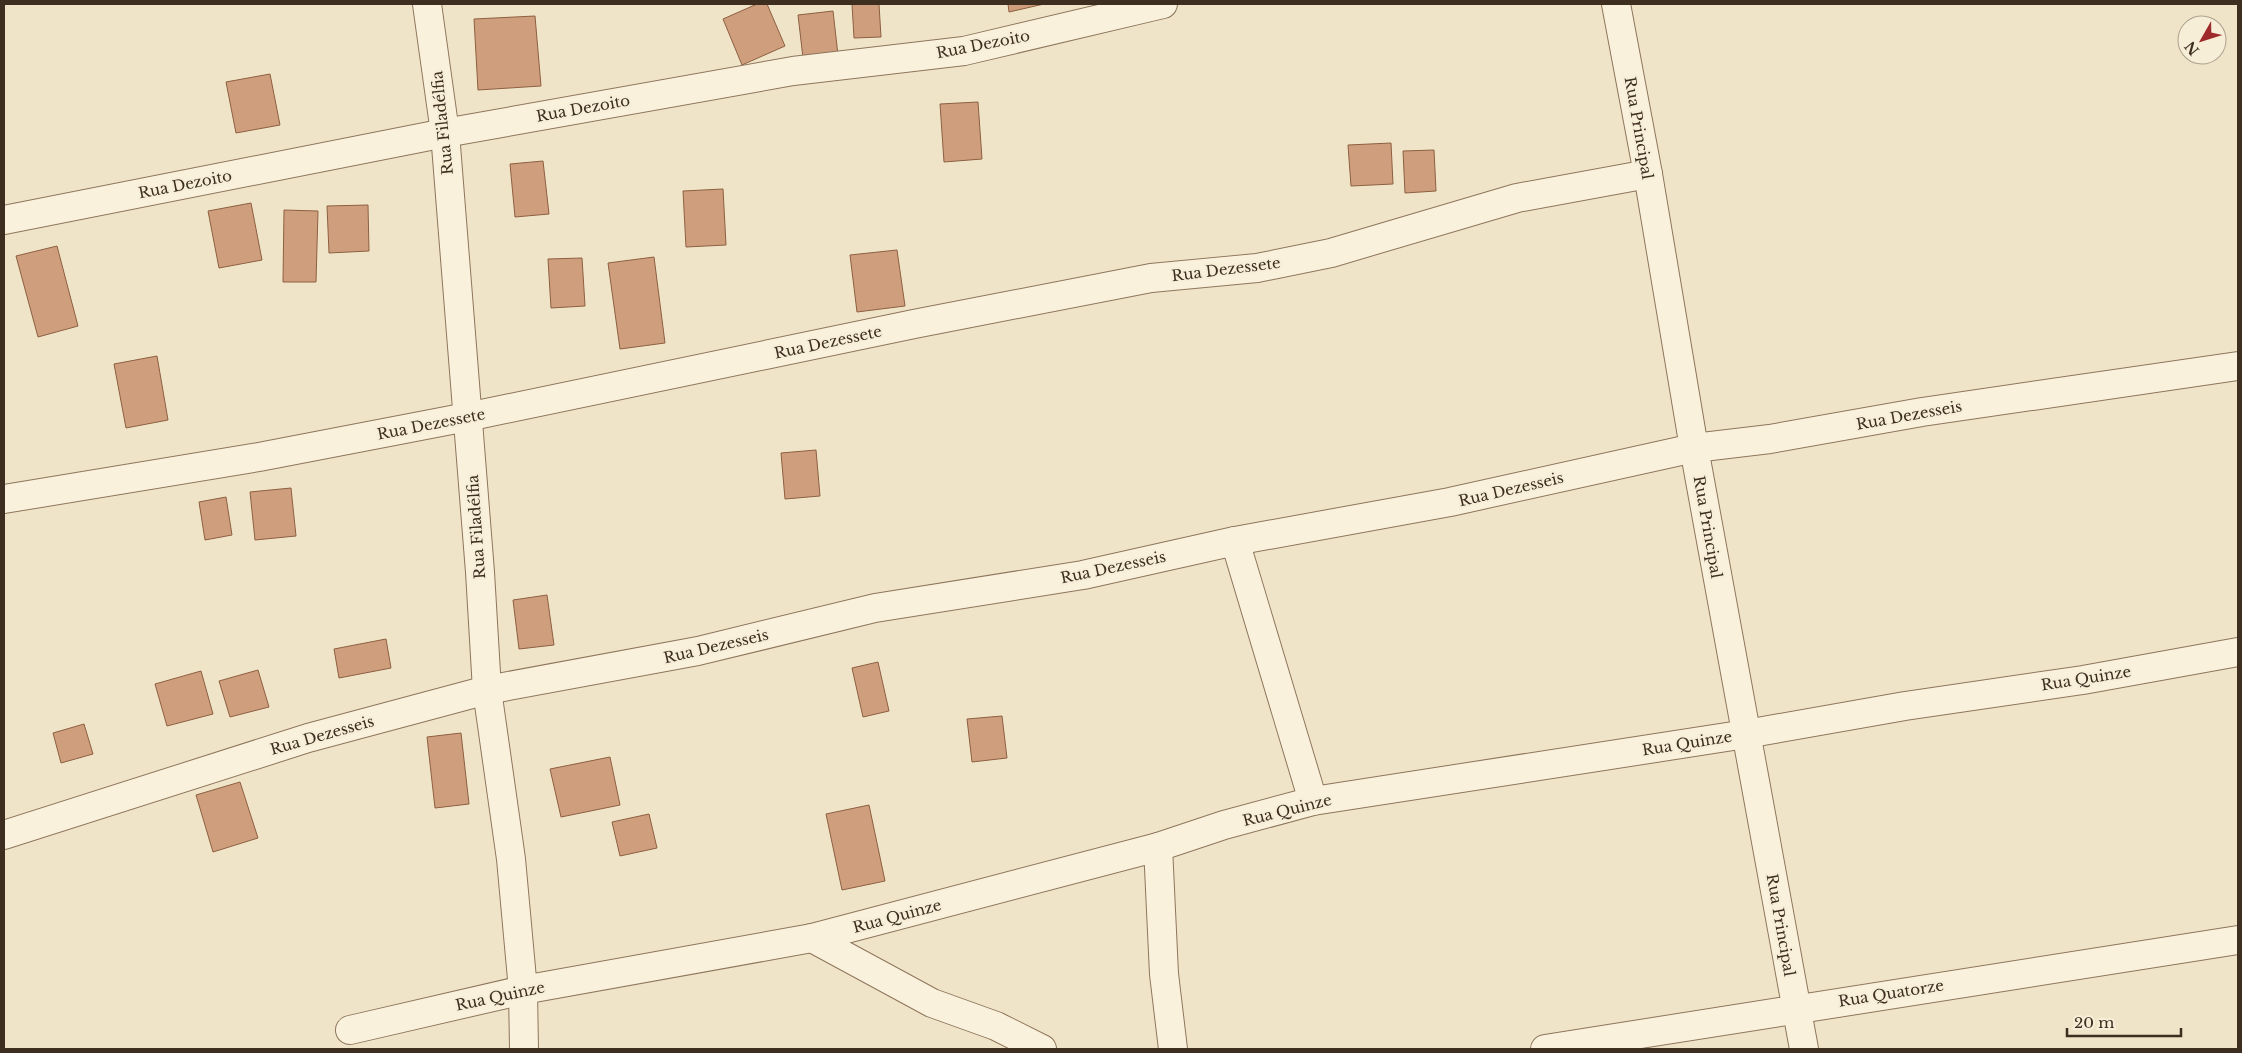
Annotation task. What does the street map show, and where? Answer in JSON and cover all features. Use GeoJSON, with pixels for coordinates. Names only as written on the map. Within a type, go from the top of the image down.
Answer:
{"type":"FeatureCollection","features":[{"type":"Feature","properties":{"kind":"street","name":"Rua Filadélfia"},"geometry":{"type":"LineString","coordinates":[[428,4],[445,133],[487,690],[511,860],[523,990],[524,1049]]}},
{"type":"Feature","properties":{"kind":"street","name":"Rua Dezoito"},"geometry":{"type":"LineString","coordinates":[[4,220],[445,133],[793,71],[964,51],[1163,4]]}},
{"type":"Feature","properties":{"kind":"street","name":"Rua Principal"},"geometry":{"type":"LineString","coordinates":[[1616,4],[1648,174],[1694,448],[1804,1049]]}},
{"type":"Feature","properties":{"kind":"street","name":"Rua Dezessete"},"geometry":{"type":"LineString","coordinates":[[4,499],[259,457],[467,417],[914,324],[1150,278],[1257,268],[1331,253],[1517,198],[1648,174]]}},
{"type":"Feature","properties":{"kind":"street","name":"Rua Dezesseis"},"geometry":{"type":"LineString","coordinates":[[4,835],[308,738],[487,690],[698,652],[875,608],[1083,575],[1235,540],[1450,502],[1694,448],[1770,439],[1922,412],[2238,366]]}},
{"type":"Feature","properties":{"kind":"street"},"geometry":{"type":"LineString","coordinates":[[1235,540],[1313,801]]}},
{"type":"Feature","properties":{"kind":"street","name":"Rua Quinze"},"geometry":{"type":"LineString","coordinates":[[350,1030],[523,990],[812,938],[1158,847],[1224,825],[1313,801],[1746,734],[1905,706],[2083,680],[2238,652]]}},
{"type":"Feature","properties":{"kind":"street"},"geometry":{"type":"LineString","coordinates":[[1158,847],[1164,974],[1173,1049]]}},
{"type":"Feature","properties":{"kind":"street"},"geometry":{"type":"LineString","coordinates":[[812,938],[932,1003],[996,1026],[1042,1049]]}},
{"type":"Feature","properties":{"kind":"street","name":"Rua Quatorze"},"geometry":{"type":"LineString","coordinates":[[1545,1049],[1796,1008],[2238,940]]}},
{"type":"Feature","properties":{"kind":"building"},"geometry":{"type":"Polygon","coordinates":[[[757,4],[767,4],[785,46],[742,65],[723,19],[757,4]]]}},
{"type":"Feature","properties":{"kind":"building"},"geometry":{"type":"Polygon","coordinates":[[[852,4],[879,4],[881,37],[854,38],[852,4]]]}},
{"type":"Feature","properties":{"kind":"building"},"geometry":{"type":"Polygon","coordinates":[[[1008,4],[1044,4],[1009,12],[1008,4]]]}},
{"type":"Feature","properties":{"kind":"building"},"geometry":{"type":"Polygon","coordinates":[[[833,11],[838,55],[803,58],[798,15],[833,11]]]}},
{"type":"Feature","properties":{"kind":"building"},"geometry":{"type":"Polygon","coordinates":[[[535,16],[541,86],[478,90],[474,19],[535,16]]]}},
{"type":"Feature","properties":{"kind":"building"},"geometry":{"type":"Polygon","coordinates":[[[270,74],[280,125],[236,133],[226,82],[270,74]]]}},
{"type":"Feature","properties":{"kind":"building"},"geometry":{"type":"Polygon","coordinates":[[[978,102],[982,159],[944,162],[940,104],[978,102]]]}},
{"type":"Feature","properties":{"kind":"building"},"geometry":{"type":"Polygon","coordinates":[[[1391,143],[1393,184],[1351,186],[1348,145],[1391,143]]]}},
{"type":"Feature","properties":{"kind":"building"},"geometry":{"type":"Polygon","coordinates":[[[1434,150],[1436,191],[1405,193],[1403,151],[1434,150]]]}},
{"type":"Feature","properties":{"kind":"building"},"geometry":{"type":"Polygon","coordinates":[[[543,161],[549,214],[515,217],[510,164],[543,161]]]}},
{"type":"Feature","properties":{"kind":"building"},"geometry":{"type":"Polygon","coordinates":[[[723,189],[726,245],[686,247],[683,191],[723,189]]]}},
{"type":"Feature","properties":{"kind":"building"},"geometry":{"type":"Polygon","coordinates":[[[251,203],[262,260],[219,268],[208,211],[251,203]]]}},
{"type":"Feature","properties":{"kind":"building"},"geometry":{"type":"Polygon","coordinates":[[[368,205],[369,251],[329,253],[327,206],[368,205]]]}},
{"type":"Feature","properties":{"kind":"building"},"geometry":{"type":"Polygon","coordinates":[[[284,210],[318,211],[316,282],[283,282],[284,210]]]}},
{"type":"Feature","properties":{"kind":"building"},"geometry":{"type":"Polygon","coordinates":[[[57,246],[78,326],[38,337],[16,256],[57,246]]]}},
{"type":"Feature","properties":{"kind":"building"},"geometry":{"type":"Polygon","coordinates":[[[897,250],[905,306],[857,312],[850,255],[897,250]]]}},
{"type":"Feature","properties":{"kind":"building"},"geometry":{"type":"Polygon","coordinates":[[[654,257],[665,343],[620,349],[608,263],[654,257]]]}},
{"type":"Feature","properties":{"kind":"building"},"geometry":{"type":"Polygon","coordinates":[[[582,258],[585,306],[551,308],[548,259],[582,258]]]}},
{"type":"Feature","properties":{"kind":"building"},"geometry":{"type":"Polygon","coordinates":[[[157,356],[168,420],[126,428],[114,364],[157,356]]]}},
{"type":"Feature","properties":{"kind":"building"},"geometry":{"type":"Polygon","coordinates":[[[816,450],[820,496],[785,499],[781,453],[816,450]]]}},
{"type":"Feature","properties":{"kind":"building"},"geometry":{"type":"Polygon","coordinates":[[[291,488],[296,536],[255,540],[250,492],[291,488]]]}},
{"type":"Feature","properties":{"kind":"building"},"geometry":{"type":"Polygon","coordinates":[[[226,497],[232,535],[205,540],[199,502],[226,497]]]}},
{"type":"Feature","properties":{"kind":"building"},"geometry":{"type":"Polygon","coordinates":[[[547,595],[554,645],[519,649],[513,600],[547,595]]]}},
{"type":"Feature","properties":{"kind":"building"},"geometry":{"type":"Polygon","coordinates":[[[386,639],[391,668],[339,678],[334,649],[386,639]]]}},
{"type":"Feature","properties":{"kind":"building"},"geometry":{"type":"Polygon","coordinates":[[[878,662],[889,711],[863,717],[852,668],[878,662]]]}},
{"type":"Feature","properties":{"kind":"building"},"geometry":{"type":"Polygon","coordinates":[[[258,670],[269,707],[230,717],[219,681],[258,670]]]}},
{"type":"Feature","properties":{"kind":"building"},"geometry":{"type":"Polygon","coordinates":[[[201,671],[213,714],[167,726],[155,684],[201,671]]]}},
{"type":"Feature","properties":{"kind":"building"},"geometry":{"type":"Polygon","coordinates":[[[1002,716],[1007,758],[972,762],[967,719],[1002,716]]]}},
{"type":"Feature","properties":{"kind":"building"},"geometry":{"type":"Polygon","coordinates":[[[84,724],[93,754],[61,763],[53,733],[84,724]]]}},
{"type":"Feature","properties":{"kind":"building"},"geometry":{"type":"Polygon","coordinates":[[[461,733],[469,804],[435,808],[427,737],[461,733]]]}},
{"type":"Feature","properties":{"kind":"building"},"geometry":{"type":"Polygon","coordinates":[[[610,757],[620,805],[561,817],[550,769],[610,757]]]}},
{"type":"Feature","properties":{"kind":"building"},"geometry":{"type":"Polygon","coordinates":[[[240,782],[258,838],[213,852],[196,795],[240,782]]]}},
{"type":"Feature","properties":{"kind":"building"},"geometry":{"type":"Polygon","coordinates":[[[869,805],[885,881],[842,890],[826,814],[869,805]]]}},
{"type":"Feature","properties":{"kind":"building"},"geometry":{"type":"Polygon","coordinates":[[[649,814],[657,848],[620,856],[612,822],[649,814]]]}}]}
